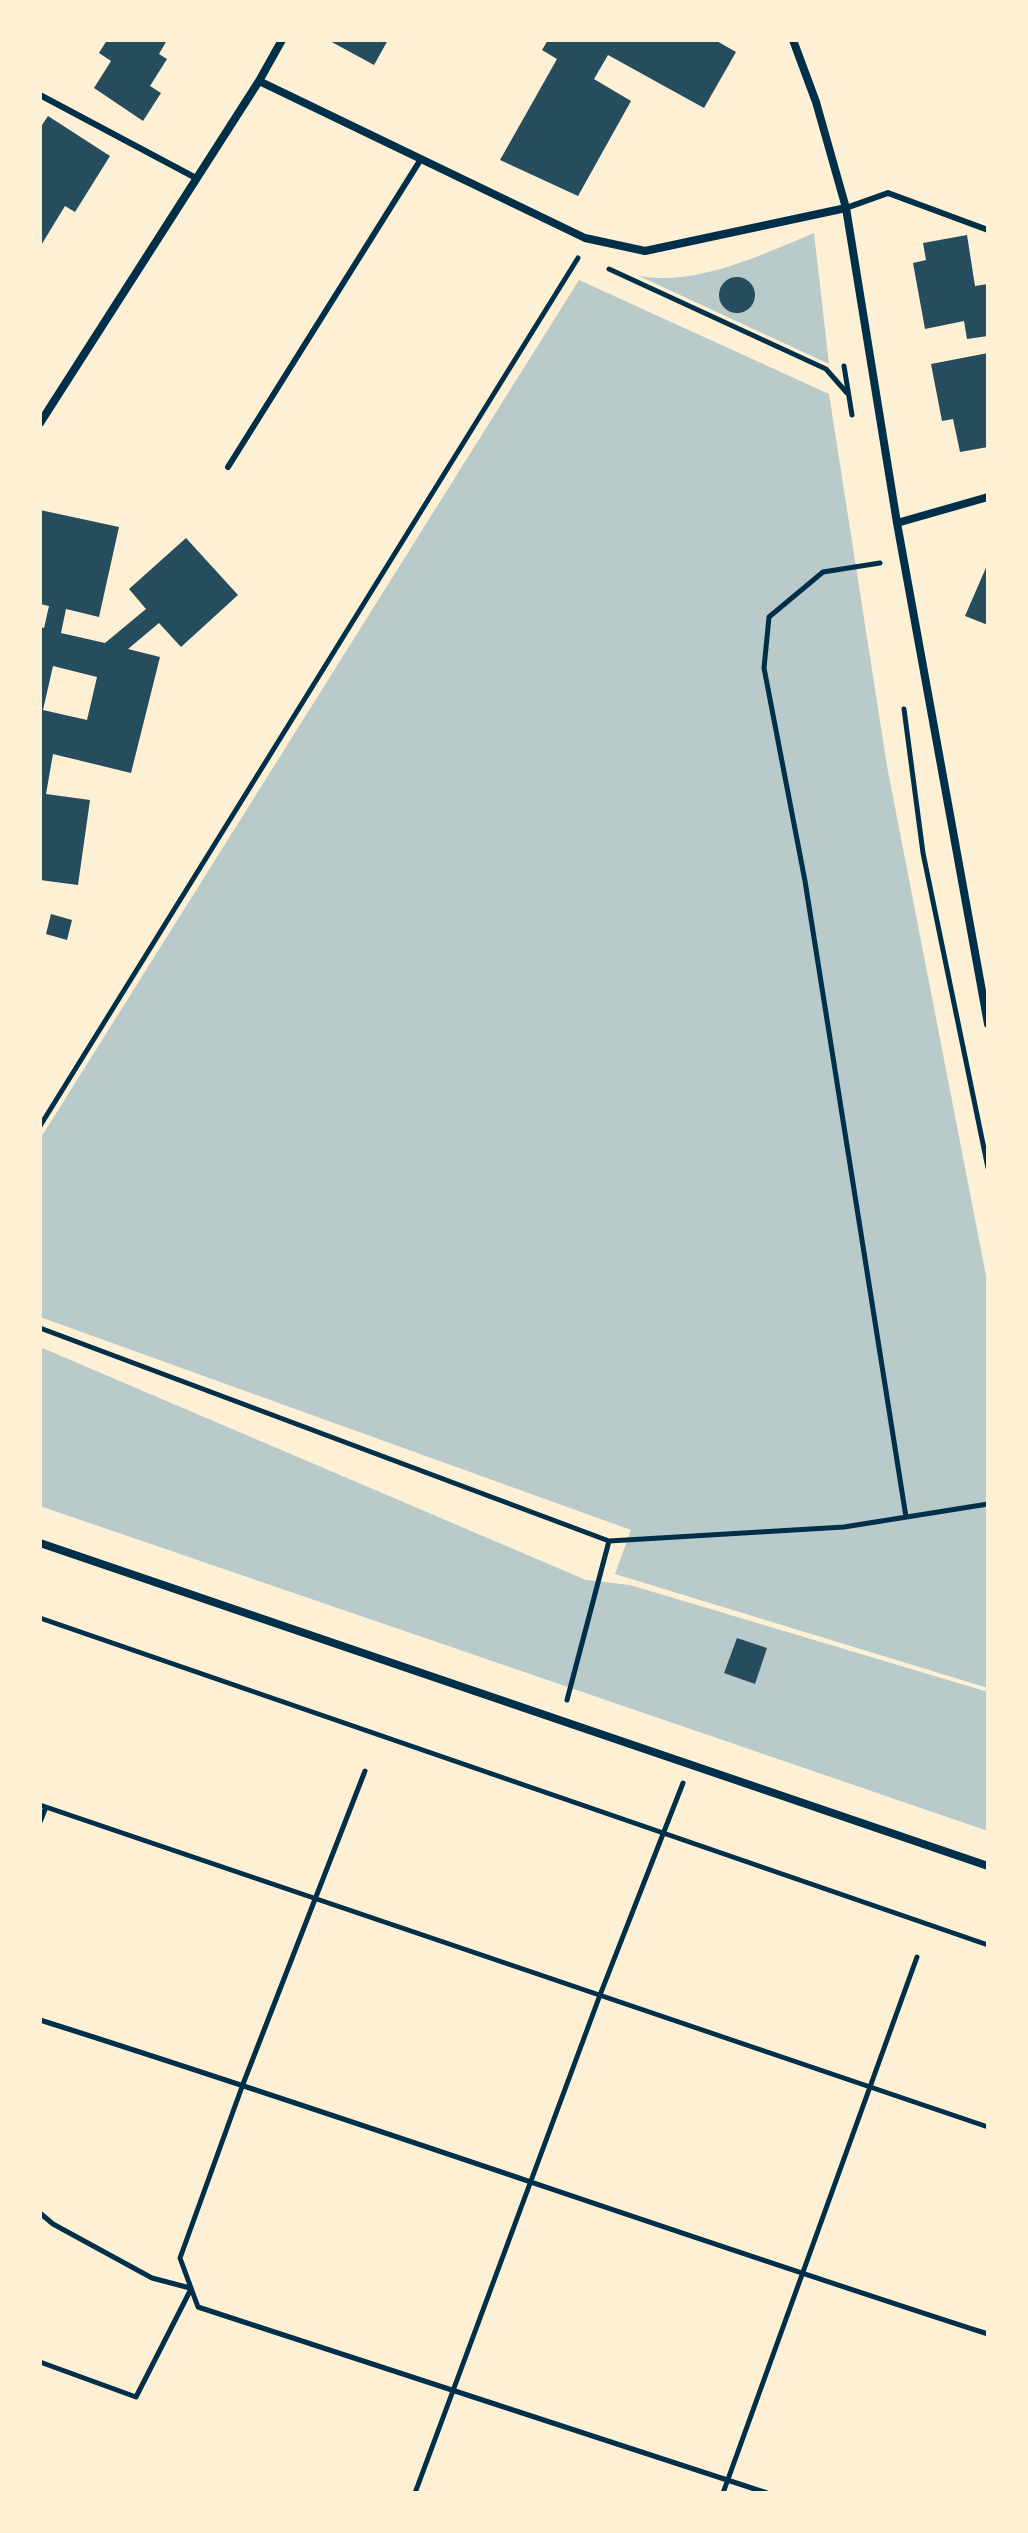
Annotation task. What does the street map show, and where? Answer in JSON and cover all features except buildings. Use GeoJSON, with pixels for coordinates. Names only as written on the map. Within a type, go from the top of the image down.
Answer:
{"type":"FeatureCollection","features":[{"type":"Feature","properties":{"kind":"street"},"geometry":{"type":"LineString","coordinates":[[40,423],[259,81],[282,40]]}},
{"type":"Feature","properties":{"kind":"street"},"geometry":{"type":"LineString","coordinates":[[793,40],[816,102],[846,208],[897,523],[988,1024]]}},
{"type":"Feature","properties":{"kind":"street"},"geometry":{"type":"LineString","coordinates":[[259,81],[585,238],[645,251],[846,208]]}},
{"type":"Feature","properties":{"kind":"street"},"geometry":{"type":"LineString","coordinates":[[897,523],[988,497]]}},
{"type":"Feature","properties":{"kind":"street"},"geometry":{"type":"LineString","coordinates":[[40,1543],[988,1866]]}},
{"type":"Feature","properties":{"kind":"lane"},"geometry":{"type":"LineString","coordinates":[[40,95],[196,178]]}},
{"type":"Feature","properties":{"kind":"lane"},"geometry":{"type":"LineString","coordinates":[[228,467],[421,159]]}},
{"type":"Feature","properties":{"kind":"lane"},"geometry":{"type":"LineString","coordinates":[[846,208],[888,193],[988,230]]}},
{"type":"Feature","properties":{"kind":"path"},"geometry":{"type":"LineString","coordinates":[[40,1126],[579,256],[585,238]]}},
{"type":"Feature","properties":{"kind":"path"},"geometry":{"type":"LineString","coordinates":[[608,269],[826,369],[848,394],[880,408]]}},
{"type":"Feature","properties":{"kind":"path"},"geometry":{"type":"LineString","coordinates":[[848,394],[854,425]]}},
{"type":"Feature","properties":{"kind":"path"},"geometry":{"type":"LineString","coordinates":[[877,548],[883,577]]}},
{"type":"Feature","properties":{"kind":"path"},"geometry":{"type":"LineString","coordinates":[[880,563],[823,572],[769,617],[764,668],[805,881],[906,1517]]}},
{"type":"Feature","properties":{"kind":"path"},"geometry":{"type":"LineString","coordinates":[[902,696],[923,853],[988,1168]]}},
{"type":"Feature","properties":{"kind":"path"},"geometry":{"type":"LineString","coordinates":[[40,1328],[609,1541],[844,1527],[988,1504]]}},
{"type":"Feature","properties":{"kind":"path"},"geometry":{"type":"LineString","coordinates":[[561,1720],[609,1541]]}},
{"type":"Feature","properties":{"kind":"path"},"geometry":{"type":"LineString","coordinates":[[40,1618],[988,1945]]}},
{"type":"Feature","properties":{"kind":"path"},"geometry":{"type":"LineString","coordinates":[[415,2493],[600,1995],[690,1764]]}},
{"type":"Feature","properties":{"kind":"path"},"geometry":{"type":"LineString","coordinates":[[365,1771],[243,2084],[180,2258],[198,2307],[767,2493]]}},
{"type":"Feature","properties":{"kind":"path"},"geometry":{"type":"LineString","coordinates":[[40,1822],[43,1806],[988,2127]]}},
{"type":"Feature","properties":{"kind":"path"},"geometry":{"type":"LineString","coordinates":[[723,2493],[917,1957]]}},
{"type":"Feature","properties":{"kind":"path"},"geometry":{"type":"LineString","coordinates":[[40,2020],[243,2084],[988,2334]]}},
{"type":"Feature","properties":{"kind":"path"},"geometry":{"type":"LineString","coordinates":[[40,2213],[53,2224],[152,2278],[191,2288]]}},
{"type":"Feature","properties":{"kind":"path"},"geometry":{"type":"LineString","coordinates":[[40,2362],[136,2397],[191,2288]]}},
{"type":"Feature","properties":{"kind":"shaded area"},"geometry":{"type":"Polygon","coordinates":[[[814,233],[829,364],[639,276],[684,277],[706,273],[751,259],[814,233]]]}},
{"type":"Feature","properties":{"kind":"shaded area"},"geometry":{"type":"Polygon","coordinates":[[[579,280],[829,394],[887,766],[988,1286],[988,1688],[615,1574],[631,1530],[40,1317],[40,1139],[579,280]]]}},
{"type":"Feature","properties":{"kind":"shaded area"},"geometry":{"type":"Polygon","coordinates":[[[40,1347],[586,1580],[630,1585],[988,1692],[988,1831],[40,1506],[40,1347]]]}}]}
